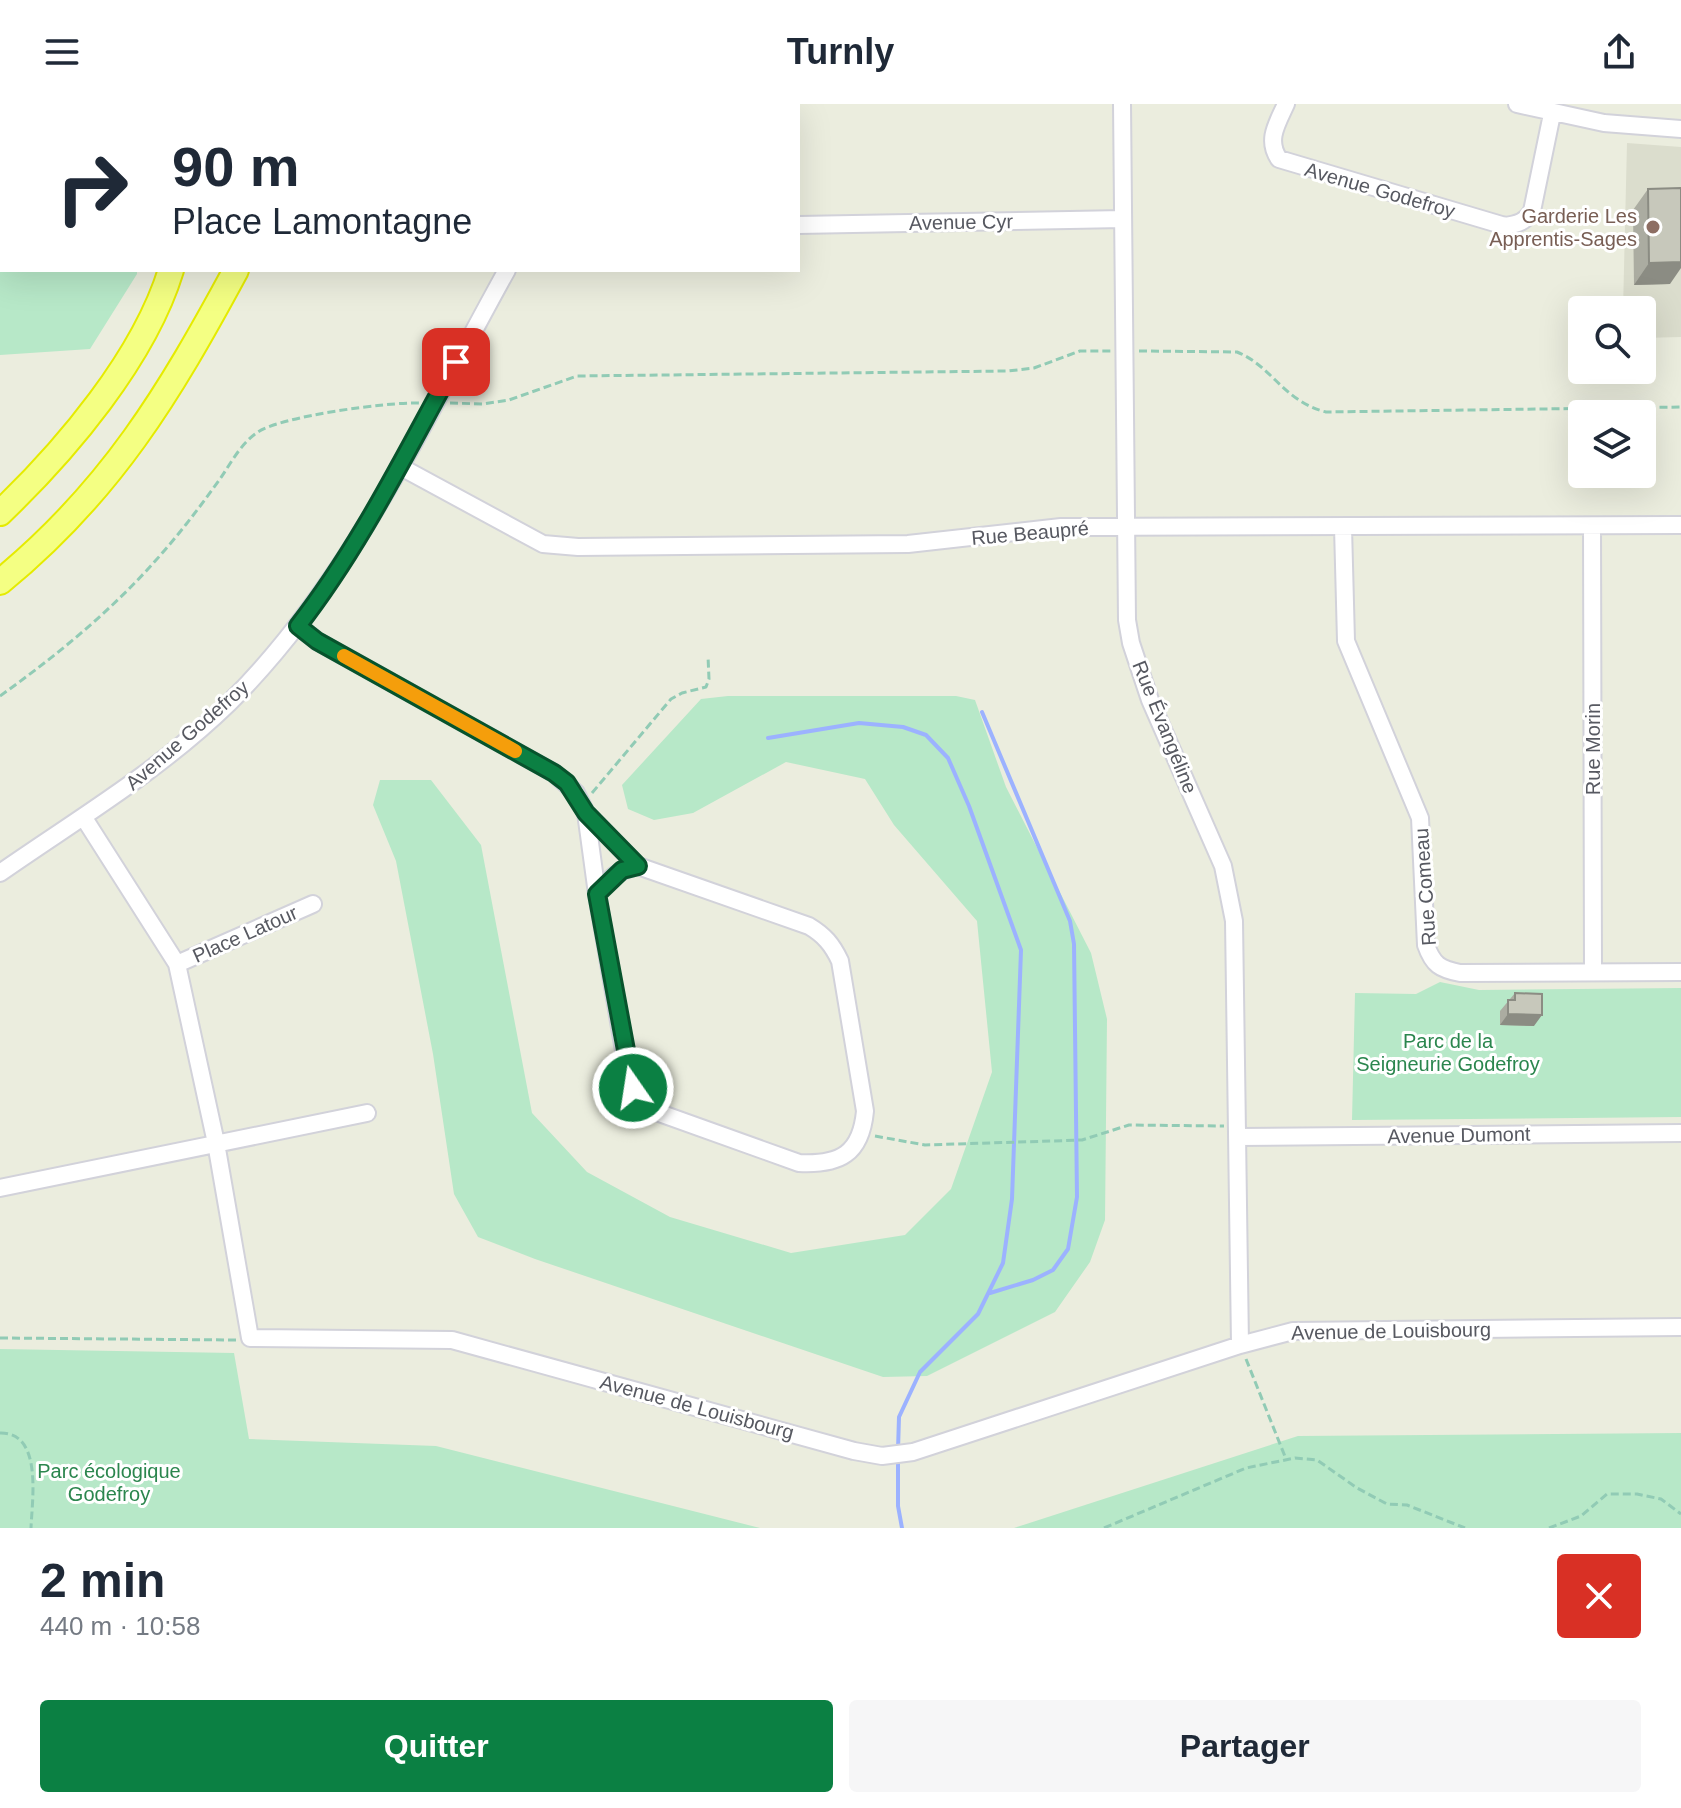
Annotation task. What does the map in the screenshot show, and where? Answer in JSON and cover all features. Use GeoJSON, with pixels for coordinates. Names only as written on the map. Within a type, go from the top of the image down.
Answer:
{"type":"FeatureCollection","features":[{"type":"Feature","properties":{"kind":"highway"},"geometry":{"type":"LineString","coordinates":[[0,513],[54,457],[107,389],[149,322],[170,272]]}},
{"type":"Feature","properties":{"kind":"highway"},"geometry":{"type":"LineString","coordinates":[[0,582],[66,521],[137,439],[184,365],[235,272]]}},
{"type":"Feature","properties":{"kind":"street","name":"Rue Évangéline"},"geometry":{"type":"LineString","coordinates":[[1122,104],[1125,595],[1131,643],[1150,700],[1223,866],[1234,921],[1240,1345]]}},
{"type":"Feature","properties":{"kind":"street","name":"Avenue Godefroy"},"geometry":{"type":"LineString","coordinates":[[1286,104],[1272,137],[1272,149],[1279,159],[1505,226],[1527,219],[1532,211],[1552,114]]}},
{"type":"Feature","properties":{"kind":"street"},"geometry":{"type":"LineString","coordinates":[[1517,104],[1552,114],[1625,126],[1681,129]]}},
{"type":"Feature","properties":{"kind":"street","name":"Avenue Cyr"},"geometry":{"type":"LineString","coordinates":[[800,225],[1123,219]]}},
{"type":"Feature","properties":{"kind":"street","name":"Avenue Godefroy"},"geometry":{"type":"LineString","coordinates":[[0,873],[84,818],[198,731],[256,674],[298,626],[345,558],[506,272]]}},
{"type":"Feature","properties":{"kind":"street","name":"Rue Beaupré"},"geometry":{"type":"LineString","coordinates":[[399,466],[543,544],[568,547],[908,544],[1031,529],[1125,527],[1681,525]]}},
{"type":"Feature","properties":{"kind":"street","name":"Rue Morin"},"geometry":{"type":"LineString","coordinates":[[1592,526],[1593,972]]}},
{"type":"Feature","properties":{"kind":"street","name":"Rue Comeau"},"geometry":{"type":"LineString","coordinates":[[1343,527],[1346,641],[1420,818],[1426,945],[1431,961],[1441,970],[1460,973],[1681,972]]}},
{"type":"Feature","properties":{"kind":"street"},"geometry":{"type":"LineString","coordinates":[[298,626],[317,641],[554,773],[576,793],[586,813],[638,866],[809,926],[823,934],[840,961],[865,1111],[863,1134],[843,1157],[824,1164],[799,1163],[651,1110],[639,1100],[628,1074],[586,813]]}},
{"type":"Feature","properties":{"kind":"street","name":"Avenue de Louisbourg"},"geometry":{"type":"LineString","coordinates":[[84,818],[177,964],[216,1143],[250,1338],[452,1340],[854,1451],[882,1456],[913,1452],[1240,1345],[1293,1331],[1681,1327]]}},
{"type":"Feature","properties":{"kind":"street"},"geometry":{"type":"LineString","coordinates":[[597,894],[622,870],[638,866]]}},
{"type":"Feature","properties":{"kind":"street","name":"Place Latour"},"geometry":{"type":"LineString","coordinates":[[177,964],[313,904]]}},
{"type":"Feature","properties":{"kind":"street"},"geometry":{"type":"LineString","coordinates":[[0,1188],[367,1113]]}},
{"type":"Feature","properties":{"kind":"street","name":"Avenue Dumont"},"geometry":{"type":"LineString","coordinates":[[1237,1132],[1681,1133]]}},
{"type":"Feature","properties":{"kind":"path"},"geometry":{"type":"LineString","coordinates":[[447,403],[503,401],[577,376],[1014,371],[1034,368],[1080,351],[1107,351]]}},
{"type":"Feature","properties":{"kind":"path"},"geometry":{"type":"LineString","coordinates":[[1141,351],[1237,352],[1250,358],[1296,399],[1326,412],[1681,407]]}},
{"type":"Feature","properties":{"kind":"path"},"geometry":{"type":"LineString","coordinates":[[0,696],[79,636],[124,595],[181,531],[241,448],[254,435],[268,427],[306,418],[368,407],[420,403]]}},
{"type":"Feature","properties":{"kind":"path"},"geometry":{"type":"LineString","coordinates":[[595,791],[671,699],[706,687],[709,679],[708,656]]}},
{"type":"Feature","properties":{"kind":"path"},"geometry":{"type":"LineString","coordinates":[[863,1134],[925,1145],[1082,1140],[1129,1125],[1237,1132]]}},
{"type":"Feature","properties":{"kind":"path"},"geometry":{"type":"LineString","coordinates":[[0,1338],[225,1341]]}},
{"type":"Feature","properties":{"kind":"path"},"geometry":{"type":"LineString","coordinates":[[1240,1345],[1286,1459]]}},
{"type":"Feature","properties":{"kind":"path"},"geometry":{"type":"LineString","coordinates":[[0,1433],[8,1433],[19,1439],[32,1458],[31,1528]]}},
{"type":"Feature","properties":{"kind":"path"},"geometry":{"type":"LineString","coordinates":[[1104,1528],[1246,1468],[1286,1459],[1317,1460],[1357,1488],[1387,1504],[1407,1505],[1465,1528]]}},
{"type":"Feature","properties":{"kind":"path"},"geometry":{"type":"LineString","coordinates":[[1549,1528],[1581,1516],[1607,1494],[1637,1494],[1661,1499],[1681,1514]]}},
{"type":"Feature","properties":{"kind":"shaded area","name":"Garderie Les Apprentis-Sages"},"geometry":{"type":"Polygon","coordinates":[[[1627,143],[1681,147],[1681,337],[1656,338],[1656,296],[1623,296],[1627,143]]]}},
{"type":"Feature","properties":{"kind":"green space"},"geometry":{"type":"Polygon","coordinates":[[[0,272],[137,272],[90,349],[0,355],[0,272]]]}},
{"type":"Feature","properties":{"kind":"green space"},"geometry":{"type":"Polygon","coordinates":[[[728,696],[956,696],[975,700],[1006,787],[1091,953],[1107,1019],[1105,1220],[1090,1262],[1055,1312],[927,1376],[883,1377],[535,1259],[478,1237],[454,1194],[433,1054],[396,861],[373,805],[380,780],[431,780],[481,845],[532,1113],[587,1172],[670,1217],[791,1253],[905,1235],[951,1189],[992,1072],[977,921],[894,825],[865,779],[786,762],[693,813],[654,820],[628,809],[622,785],[701,699],[728,696]]]}},
{"type":"Feature","properties":{"kind":"green space","name":"Parc de la Seigneurie Godefroy"},"geometry":{"type":"Polygon","coordinates":[[[1440,982],[1479,990],[1681,988],[1681,1117],[1352,1120],[1355,993],[1416,994],[1440,982]]]}},
{"type":"Feature","properties":{"kind":"green space","name":"Parc écologique Godefroy"},"geometry":{"type":"Polygon","coordinates":[[[0,1349],[234,1353],[249,1439],[436,1446],[760,1528],[0,1528],[0,1349]]]}},
{"type":"Feature","properties":{"kind":"green space"},"geometry":{"type":"Polygon","coordinates":[[[1681,1433],[1681,1528],[1014,1528],[1298,1436],[1681,1433]]]}},
{"type":"Feature","properties":{"kind":"building"},"geometry":{"type":"Polygon","coordinates":[[[1681,188],[1681,262],[1649,263],[1648,189],[1681,188]]]}},
{"type":"Feature","properties":{"kind":"building"},"geometry":{"type":"Polygon","coordinates":[[[1515,993],[1542,994],[1542,1015],[1508,1014],[1508,1000],[1515,1000],[1515,993]]]}},
{"type":"Feature","properties":{"kind":"waterway"},"geometry":{"type":"LineString","coordinates":[[982,712],[1070,921],[1074,944],[1077,1197],[1068,1249],[1053,1270],[1033,1280],[990,1293]]}},
{"type":"Feature","properties":{"kind":"waterway"},"geometry":{"type":"LineString","coordinates":[[768,738],[859,723],[903,727],[926,735],[948,758],[969,806],[1021,950],[1012,1199],[1003,1263],[978,1314],[920,1372],[899,1417],[898,1450]]}},
{"type":"Feature","properties":{"kind":"waterway"},"geometry":{"type":"LineString","coordinates":[[898,1459],[898,1506],[902,1528]]}},
{"type":"Feature","properties":{"kind":"slow traffic"},"geometry":{"type":"LineString","coordinates":[[344,656],[515,751]]}},
{"type":"Feature","properties":{"kind":"place","name":"Garderie Les Apprentis-Sages"},"geometry":{"type":"Point","coordinates":[1653,227]}},
{"type":"Feature","properties":{"kind":"route"},"geometry":{"type":"LineString","coordinates":[[456,362],[361,532],[298,626],[317,641],[554,773],[576,793],[586,813],[638,866],[622,870],[597,894],[633,1088]]}}]}
